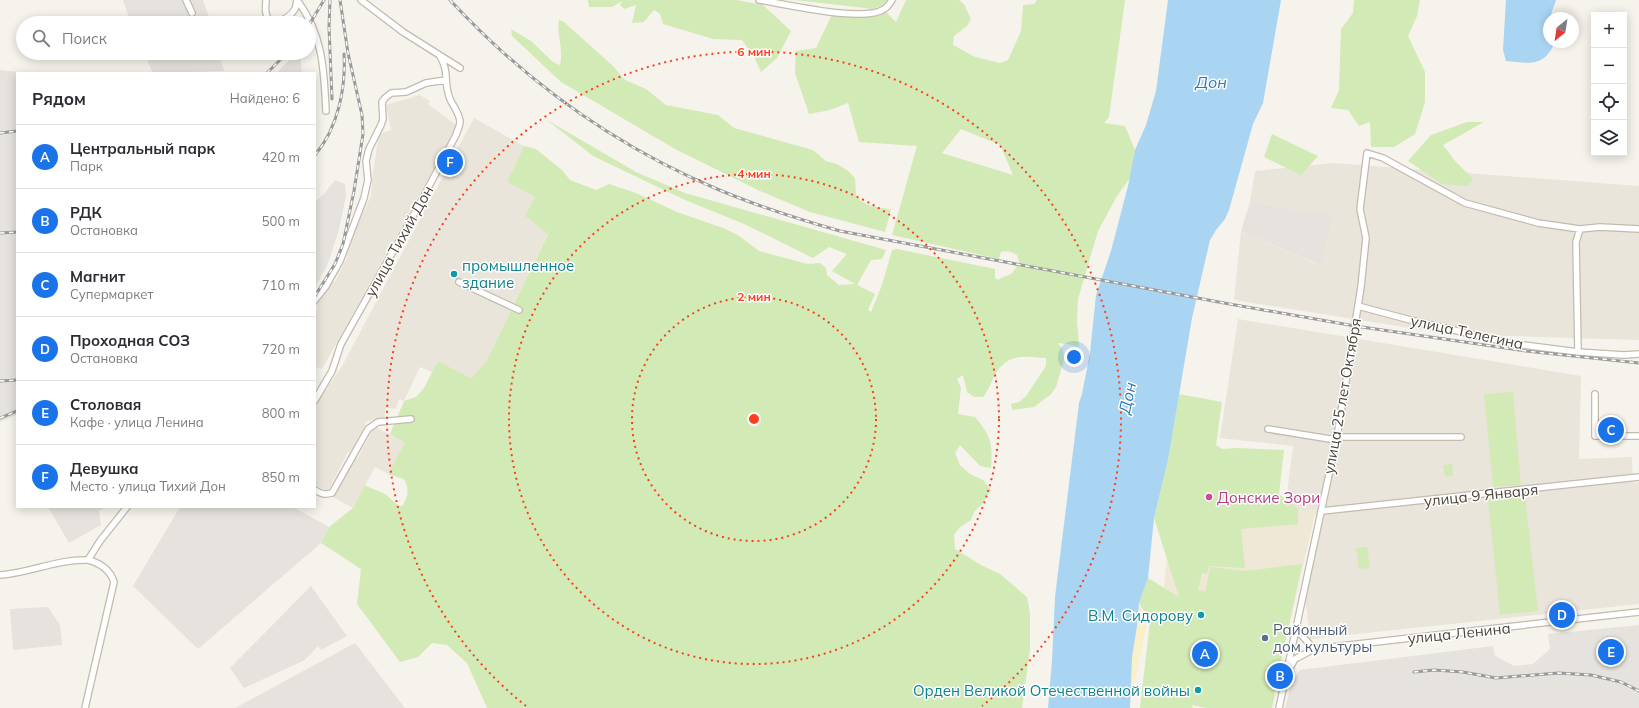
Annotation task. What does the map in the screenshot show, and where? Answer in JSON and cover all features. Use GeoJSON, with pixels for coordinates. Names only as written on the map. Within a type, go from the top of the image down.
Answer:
{"type":"FeatureCollection","features":[{"type":"Feature","properties":{"kind":"street"},"geometry":{"type":"LineString","coordinates":[[186,0],[192,13]]}},
{"type":"Feature","properties":{"kind":"street"},"geometry":{"type":"LineString","coordinates":[[266,0],[265,12],[267,16]]}},
{"type":"Feature","properties":{"kind":"street"},"geometry":{"type":"LineString","coordinates":[[288,16],[295,9],[297,0]]}},
{"type":"Feature","properties":{"kind":"street"},"geometry":{"type":"LineString","coordinates":[[297,0],[308,16]]}},
{"type":"Feature","properties":{"kind":"street"},"geometry":{"type":"LineString","coordinates":[[361,0],[404,32],[460,68]]}},
{"type":"Feature","properties":{"kind":"street"},"geometry":{"type":"LineString","coordinates":[[759,0],[850,15],[869,14],[884,10],[892,0]]}},
{"type":"Feature","properties":{"kind":"street"},"geometry":{"type":"LineString","coordinates":[[316,35],[322,56],[326,111]]}},
{"type":"Feature","properties":{"kind":"street","name":"улица Тихий Дон"},"geometry":{"type":"LineString","coordinates":[[316,398],[332,371],[341,344],[403,235],[456,135],[460,123],[458,114],[446,88],[445,65],[440,56]]}},
{"type":"Feature","properties":{"kind":"street"},"geometry":{"type":"LineString","coordinates":[[316,299],[326,286],[340,261],[364,198],[368,180],[366,160],[369,149],[382,125],[382,102],[391,93],[406,92],[426,83],[446,80]]}},
{"type":"Feature","properties":{"kind":"street","name":"улица 25 лет Октября"},"geometry":{"type":"LineString","coordinates":[[1279,708],[1322,511],[1336,439],[1358,306],[1366,238],[1360,209],[1367,153],[1383,158],[1465,204],[1538,222],[1580,229]]}},
{"type":"Feature","properties":{"kind":"street"},"geometry":{"type":"LineString","coordinates":[[1578,352],[1576,242],[1580,229],[1600,227],[1639,230]]}},
{"type":"Feature","properties":{"kind":"street"},"geometry":{"type":"LineString","coordinates":[[459,282],[519,310]]}},
{"type":"Feature","properties":{"kind":"street","name":"улица Телегина"},"geometry":{"type":"LineString","coordinates":[[1358,306],[1414,321],[1516,344],[1624,356],[1639,354]]}},
{"type":"Feature","properties":{"kind":"street"},"geometry":{"type":"LineString","coordinates":[[1595,394],[1595,436],[1639,436]]}},
{"type":"Feature","properties":{"kind":"street"},"geometry":{"type":"LineString","coordinates":[[316,491],[327,494],[332,492],[368,429],[378,422],[411,419]]}},
{"type":"Feature","properties":{"kind":"street"},"geometry":{"type":"LineString","coordinates":[[1268,429],[1336,439],[1460,437]]}},
{"type":"Feature","properties":{"kind":"street","name":"улица 9 Января"},"geometry":{"type":"LineString","coordinates":[[1322,511],[1639,477]]}},
{"type":"Feature","properties":{"kind":"street"},"geometry":{"type":"LineString","coordinates":[[88,560],[100,541],[126,508]]}},
{"type":"Feature","properties":{"kind":"street"},"geometry":{"type":"LineString","coordinates":[[0,575],[26,571],[73,559],[88,560],[99,563],[104,566],[113,578],[114,582],[85,708]]}},
{"type":"Feature","properties":{"kind":"street","name":"улица Ленина"},"geometry":{"type":"LineString","coordinates":[[1288,672],[1295,659],[1314,649],[1639,612]]}},
{"type":"Feature","properties":{"kind":"street"},"geometry":{"type":"LineString","coordinates":[[1296,629],[1314,649]]}},
{"type":"Feature","properties":{"kind":"shaded area"},"geometry":{"type":"Polygon","coordinates":[[[123,0],[203,0],[209,16],[129,16],[123,0]]]}},
{"type":"Feature","properties":{"kind":"shaded area"},"geometry":{"type":"Polygon","coordinates":[[[147,60],[221,60],[224,71],[188,72],[153,72],[147,60]]]}},
{"type":"Feature","properties":{"kind":"shaded area"},"geometry":{"type":"Polygon","coordinates":[[[289,60],[301,60],[302,72],[278,72],[289,60]]]}},
{"type":"Feature","properties":{"kind":"shaded area"},"geometry":{"type":"Polygon","coordinates":[[[0,70],[19,72],[16,72],[16,415],[0,422],[0,70]]]}},
{"type":"Feature","properties":{"kind":"shaded area"},"geometry":{"type":"Polygon","coordinates":[[[420,95],[430,101],[428,104],[456,125],[445,149],[322,369],[317,367],[316,368],[316,310],[318,307],[316,304],[332,281],[335,282],[348,255],[346,253],[351,237],[371,196],[379,134],[391,130],[386,105],[420,95]]]}},
{"type":"Feature","properties":{"kind":"shaded area"},"geometry":{"type":"Polygon","coordinates":[[[474,118],[524,146],[507,182],[535,197],[548,233],[486,362],[471,378],[438,361],[432,372],[420,367],[404,401],[399,399],[396,409],[386,408],[384,419],[367,421],[350,453],[348,452],[328,491],[316,485],[316,405],[341,368],[474,118]]]}},
{"type":"Feature","properties":{"kind":"shaded area"},"geometry":{"type":"Polygon","coordinates":[[[1333,163],[1639,186],[1639,340],[1448,334],[1234,300],[1241,231],[1319,265],[1332,215],[1250,202],[1255,171],[1333,163]]]}},
{"type":"Feature","properties":{"kind":"shaded area"},"geometry":{"type":"Polygon","coordinates":[[[335,180],[345,184],[346,196],[338,233],[327,266],[316,285],[316,201],[335,180]]]}},
{"type":"Feature","properties":{"kind":"shaded area"},"geometry":{"type":"Polygon","coordinates":[[[1250,202],[1333,215],[1320,265],[1241,231],[1250,202]]]}},
{"type":"Feature","properties":{"kind":"shaded area"},"geometry":{"type":"Polygon","coordinates":[[[1238,319],[1581,376],[1579,459],[1632,457],[1633,483],[1639,482],[1639,604],[1310,639],[1305,596],[1324,516],[1285,510],[1293,446],[1220,438],[1238,319]]]}},
{"type":"Feature","properties":{"kind":"shaded area"},"geometry":{"type":"Polygon","coordinates":[[[378,428],[406,443],[388,474],[375,467],[353,508],[333,497],[354,457],[358,458],[373,429],[378,428]]]}},
{"type":"Feature","properties":{"kind":"shaded area"},"geometry":{"type":"Polygon","coordinates":[[[49,508],[104,508],[99,511],[101,525],[69,543],[49,508]]]}},
{"type":"Feature","properties":{"kind":"shaded area"},"geometry":{"type":"Polygon","coordinates":[[[179,508],[295,508],[329,527],[321,543],[198,649],[133,586],[179,508]]]}},
{"type":"Feature","properties":{"kind":"shaded area"},"geometry":{"type":"Polygon","coordinates":[[[1316,509],[1289,627],[1162,604],[1171,523],[1316,509]]]}},
{"type":"Feature","properties":{"kind":"shaded area"},"geometry":{"type":"Polygon","coordinates":[[[311,586],[347,636],[321,650],[318,646],[305,660],[244,688],[230,668],[311,586]]]}},
{"type":"Feature","properties":{"kind":"shaded area"},"geometry":{"type":"Polygon","coordinates":[[[48,607],[60,625],[62,645],[13,650],[10,609],[48,607]]]}},
{"type":"Feature","properties":{"kind":"shaded area"},"geometry":{"type":"Polygon","coordinates":[[[1639,625],[1639,708],[1285,708],[1291,684],[1300,670],[1493,646],[1495,656],[1514,666],[1533,664],[1550,649],[1548,634],[1639,625]]]}},
{"type":"Feature","properties":{"kind":"shaded area"},"geometry":{"type":"Polygon","coordinates":[[[355,643],[405,708],[235,708],[355,643]]]}},
{"type":"Feature","properties":{"kind":"green space"},"geometry":{"type":"Polygon","coordinates":[[[588,0],[736,0],[763,5],[791,31],[777,58],[761,72],[754,57],[742,40],[713,39],[663,24],[660,14],[654,10],[644,22],[632,23],[636,5],[624,9],[620,5],[622,1],[612,7],[589,7],[588,0]]]}},
{"type":"Feature","properties":{"kind":"green space"},"geometry":{"type":"Polygon","coordinates":[[[795,0],[887,0],[883,5],[873,9],[795,0]]]}},
{"type":"Feature","properties":{"kind":"green space"},"geometry":{"type":"Polygon","coordinates":[[[906,0],[959,0],[964,4],[971,19],[967,26],[954,36],[953,45],[975,57],[1000,63],[1008,60],[1021,31],[1023,5],[1034,4],[1037,0],[1125,0],[1109,117],[1104,123],[1125,126],[1135,150],[1130,178],[1117,196],[1098,231],[1078,299],[1077,321],[1079,347],[1058,343],[1063,350],[1064,360],[1056,387],[1051,394],[1034,407],[1012,410],[1011,404],[1019,402],[1026,396],[1046,366],[1046,358],[1018,357],[1007,362],[1001,366],[996,373],[983,397],[974,397],[967,392],[963,375],[957,379],[961,388],[958,414],[975,417],[985,430],[990,441],[992,460],[991,468],[980,466],[960,445],[955,453],[960,465],[970,474],[983,480],[991,490],[982,504],[974,512],[971,520],[960,527],[954,535],[955,549],[981,565],[1000,574],[1027,597],[1030,613],[1030,650],[1022,708],[487,708],[467,663],[447,645],[432,643],[418,657],[400,662],[357,604],[361,569],[321,543],[329,527],[353,508],[365,485],[381,492],[399,505],[402,506],[404,503],[408,492],[404,479],[388,474],[405,443],[390,434],[404,401],[416,397],[424,388],[438,361],[471,378],[486,362],[548,234],[525,216],[535,197],[507,182],[524,146],[536,149],[562,170],[570,180],[596,190],[609,184],[636,193],[677,212],[723,228],[738,235],[759,251],[808,264],[820,263],[826,268],[827,275],[839,285],[855,284],[832,271],[847,254],[829,247],[813,258],[744,224],[685,200],[593,156],[547,120],[636,172],[685,193],[886,250],[882,259],[871,260],[857,285],[875,294],[868,310],[871,312],[882,285],[892,250],[897,249],[995,269],[995,278],[998,280],[1014,271],[1019,262],[1017,255],[1013,253],[1005,251],[1001,252],[999,259],[892,235],[917,146],[859,142],[848,103],[830,110],[809,114],[795,73],[796,51],[816,48],[833,12],[850,15],[884,10],[896,22],[906,0]],[[961,129],[942,153],[1013,175],[1000,145],[961,129]]]}},
{"type":"Feature","properties":{"kind":"green space"},"geometry":{"type":"Polygon","coordinates":[[[1354,0],[1420,0],[1417,16],[1408,36],[1425,72],[1425,102],[1415,134],[1394,147],[1371,147],[1370,122],[1359,126],[1348,110],[1331,108],[1339,90],[1341,29],[1353,13],[1354,0]]]}},
{"type":"Feature","properties":{"kind":"green space"},"geometry":{"type":"Polygon","coordinates":[[[559,20],[564,22],[613,66],[625,80],[646,89],[666,105],[718,115],[734,128],[813,150],[826,161],[837,164],[848,171],[855,178],[856,195],[861,201],[869,205],[891,210],[885,232],[810,212],[760,191],[675,149],[561,82],[512,36],[511,29],[531,41],[553,62],[560,65],[561,53],[558,31],[559,20]]]}},
{"type":"Feature","properties":{"kind":"green space"},"geometry":{"type":"Polygon","coordinates":[[[1467,122],[1484,122],[1443,145],[1456,162],[1473,179],[1468,186],[1442,184],[1408,161],[1431,135],[1467,122]]]}},
{"type":"Feature","properties":{"kind":"green space"},"geometry":{"type":"Polygon","coordinates":[[[1272,134],[1318,156],[1301,175],[1264,157],[1272,134]]]}},
{"type":"Feature","properties":{"kind":"green space"},"geometry":{"type":"Polygon","coordinates":[[[1513,392],[1521,485],[1493,487],[1484,394],[1513,392]]]}},
{"type":"Feature","properties":{"kind":"green space"},"geometry":{"type":"Polygon","coordinates":[[[1179,394],[1222,402],[1216,445],[1222,449],[1237,448],[1284,450],[1279,494],[1298,509],[1298,524],[1241,529],[1245,568],[1209,566],[1207,574],[1202,573],[1198,590],[1205,592],[1210,567],[1246,571],[1302,564],[1272,708],[1207,708],[1191,705],[1193,708],[1140,708],[1150,621],[1139,603],[1148,578],[1179,597],[1154,518],[1168,460],[1179,394]]]}},
{"type":"Feature","properties":{"kind":"green space"},"geometry":{"type":"Polygon","coordinates":[[[1452,464],[1453,476],[1445,477],[1443,465],[1452,464]]]}},
{"type":"Feature","properties":{"kind":"green space"},"geometry":{"type":"Polygon","coordinates":[[[1525,496],[1538,611],[1500,615],[1488,500],[1525,496]]]}},
{"type":"Feature","properties":{"kind":"green space"},"geometry":{"type":"Polygon","coordinates":[[[1367,547],[1370,568],[1359,569],[1356,548],[1367,547]]]}},
{"type":"Feature","properties":{"kind":"sand"},"geometry":{"type":"Polygon","coordinates":[[[1139,603],[1147,622],[1130,705],[1132,657],[1139,603]]]}},
{"type":"Feature","properties":{"kind":"water","name":"Дон"},"geometry":{"type":"Polygon","coordinates":[[[1168,0],[1281,0],[1263,103],[1253,124],[1229,210],[1225,219],[1210,240],[1192,318],[1168,460],[1154,518],[1148,578],[1139,603],[1132,657],[1130,708],[1048,708],[1055,597],[1079,403],[1090,353],[1096,295],[1111,251],[1128,186],[1135,150],[1146,125],[1156,91],[1168,0]]]}},
{"type":"Feature","properties":{"kind":"water"},"geometry":{"type":"Polygon","coordinates":[[[1506,0],[1556,0],[1552,12],[1543,12],[1543,48],[1552,48],[1546,56],[1541,60],[1529,63],[1506,61],[1503,50],[1506,0]]]}},
{"type":"Feature","properties":{"kind":"railway"},"geometry":{"type":"LineString","coordinates":[[314,16],[324,0]]}},
{"type":"Feature","properties":{"kind":"railway"},"geometry":{"type":"LineString","coordinates":[[330,0],[329,27],[332,99]]}},
{"type":"Feature","properties":{"kind":"railway"},"geometry":{"type":"LineString","coordinates":[[316,294],[335,264],[343,244],[354,191],[363,134],[362,115],[348,53],[340,0]]}},
{"type":"Feature","properties":{"kind":"railway"},"geometry":{"type":"LineString","coordinates":[[450,0],[509,58],[573,109],[607,132],[679,172],[717,189],[762,207],[809,222],[840,231],[1355,326],[1526,351],[1639,363]]}},
{"type":"Feature","properties":{"kind":"railway"},"geometry":{"type":"LineString","coordinates":[[316,154],[330,133],[339,107],[344,80],[344,54]]}},
{"type":"Feature","properties":{"kind":"railway"},"geometry":{"type":"LineString","coordinates":[[268,72],[280,60]]}},
{"type":"Feature","properties":{"kind":"railway"},"geometry":{"type":"LineString","coordinates":[[0,133],[16,131]]}},
{"type":"Feature","properties":{"kind":"railway"},"geometry":{"type":"LineString","coordinates":[[0,233],[16,232]]}},
{"type":"Feature","properties":{"kind":"railway"},"geometry":{"type":"LineString","coordinates":[[0,381],[16,380]]}},
{"type":"Feature","properties":{"kind":"railway"},"geometry":{"type":"LineString","coordinates":[[0,418],[16,411]]}},
{"type":"Feature","properties":{"kind":"railway"},"geometry":{"type":"LineString","coordinates":[[1414,672],[1434,670],[1463,672],[1496,678],[1559,673],[1591,675],[1621,682],[1639,691]]}},
{"type":"Feature","properties":{"kind":"place","name":"Девушка"},"geometry":{"type":"Point","coordinates":[450,162]}},
{"type":"Feature","properties":{"kind":"place","name":"промышленное здание"},"geometry":{"type":"Point","coordinates":[454,274]}},
{"type":"Feature","properties":{"kind":"place","name":"Магнит"},"geometry":{"type":"Point","coordinates":[1611,430]}},
{"type":"Feature","properties":{"kind":"place","name":"Донские Зори"},"geometry":{"type":"Point","coordinates":[1209,497]}},
{"type":"Feature","properties":{"kind":"place","name":"В.М. Сидорову"},"geometry":{"type":"Point","coordinates":[1201,615]}},
{"type":"Feature","properties":{"kind":"place","name":"Проходная СОЗ"},"geometry":{"type":"Point","coordinates":[1562,615]}},
{"type":"Feature","properties":{"kind":"place","name":"Районный дом культуры"},"geometry":{"type":"Point","coordinates":[1265,638]}},
{"type":"Feature","properties":{"kind":"place","name":"Столовая"},"geometry":{"type":"Point","coordinates":[1611,652]}},
{"type":"Feature","properties":{"kind":"place","name":"Центральный парк"},"geometry":{"type":"Point","coordinates":[1205,654]}},
{"type":"Feature","properties":{"kind":"place","name":"РДК"},"geometry":{"type":"Point","coordinates":[1280,676]}},
{"type":"Feature","properties":{"kind":"place","name":"Орден Великой Отечественной войны"},"geometry":{"type":"Point","coordinates":[1198,690]}}]}
